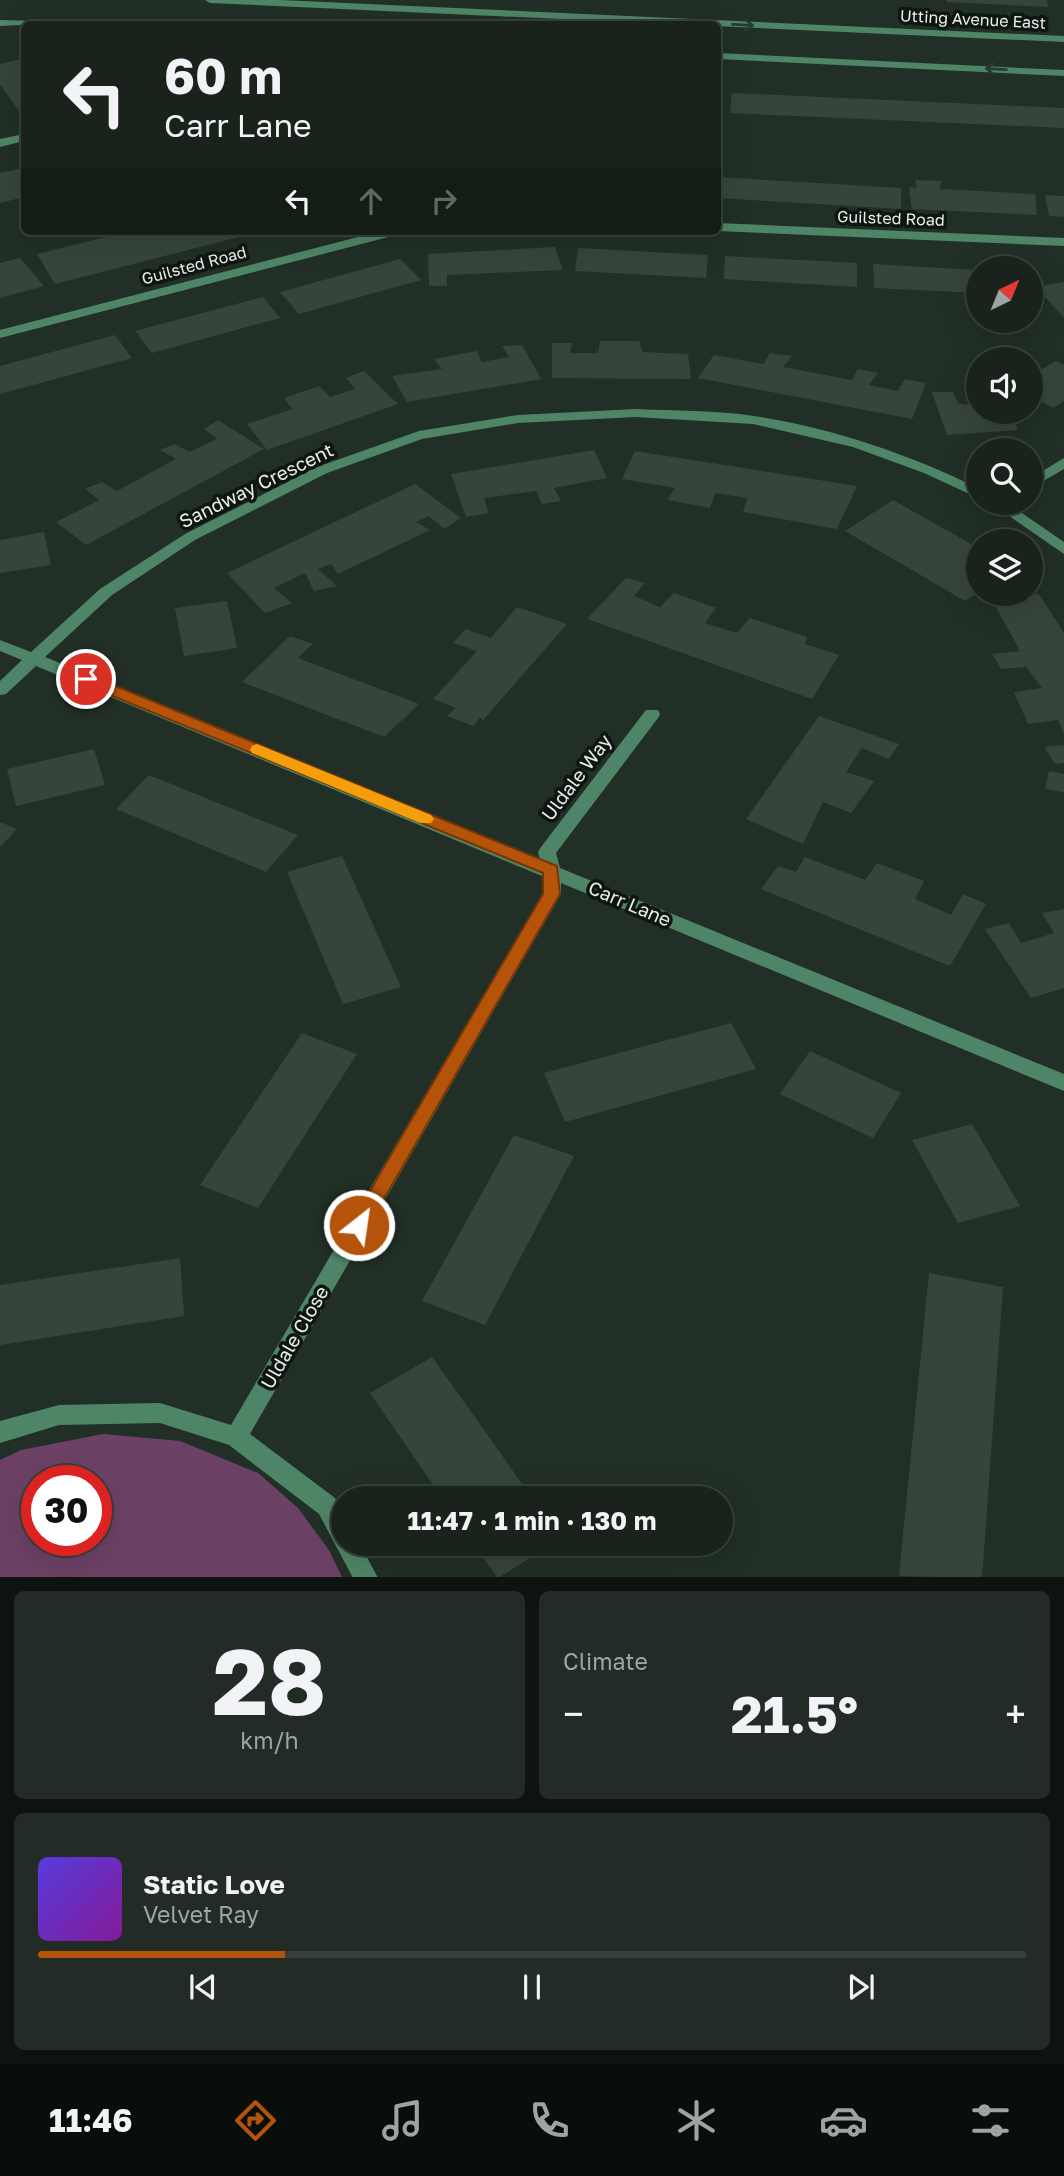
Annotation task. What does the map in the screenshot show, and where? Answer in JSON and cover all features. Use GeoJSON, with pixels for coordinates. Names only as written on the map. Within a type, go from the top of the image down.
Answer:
{"type":"FeatureCollection","features":[{"type":"Feature","properties":{"kind":"street","name":"Utting Avenue East"},"geometry":{"type":"LineString","coordinates":[[210,0],[670,21]]}},
{"type":"Feature","properties":{"kind":"street"},"geometry":{"type":"LineString","coordinates":[[0,23],[21,24]]}},
{"type":"Feature","properties":{"kind":"street","name":"Utting Avenue East"},"geometry":{"type":"LineString","coordinates":[[721,23],[1064,39]]}},
{"type":"Feature","properties":{"kind":"street"},"geometry":{"type":"LineString","coordinates":[[721,56],[1064,73]]}},
{"type":"Feature","properties":{"kind":"street"},"geometry":{"type":"LineString","coordinates":[[0,143],[21,139]]}},
{"type":"Feature","properties":{"kind":"street","name":"Guilsted Road"},"geometry":{"type":"LineString","coordinates":[[721,227],[1064,242]]}},
{"type":"Feature","properties":{"kind":"street","name":"Guilsted Road"},"geometry":{"type":"LineString","coordinates":[[0,334],[381,235]]}},
{"type":"Feature","properties":{"kind":"street","name":"Sandway Crescent"},"geometry":{"type":"LineString","coordinates":[[0,690],[106,592],[190,537],[322,470],[419,435],[518,419],[636,413],[753,420],[857,444],[929,470],[966,488]]}},
{"type":"Feature","properties":{"kind":"street"},"geometry":{"type":"LineString","coordinates":[[1043,476],[1064,462]]}},
{"type":"Feature","properties":{"kind":"street"},"geometry":{"type":"LineString","coordinates":[[1016,515],[1064,549]]}},
{"type":"Feature","properties":{"kind":"street","name":"Carr Lane"},"geometry":{"type":"LineString","coordinates":[[0,645],[1064,1083]]}},
{"type":"Feature","properties":{"kind":"street","name":"Uldale Way"},"geometry":{"type":"LineString","coordinates":[[551,870],[547,852],[652,713]]}},
{"type":"Feature","properties":{"kind":"street","name":"Uldale Close"},"geometry":{"type":"LineString","coordinates":[[236,1437],[552,894],[551,870]]}},
{"type":"Feature","properties":{"kind":"street"},"geometry":{"type":"LineString","coordinates":[[0,1432],[59,1415],[160,1413],[236,1437],[327,1506],[331,1514]]}},
{"type":"Feature","properties":{"kind":"street"},"geometry":{"type":"LineString","coordinates":[[354,1556],[366,1577]]}},
{"type":"Feature","properties":{"kind":"shaded area"},"geometry":{"type":"Polygon","coordinates":[[[103,1434],[180,1441],[258,1473],[298,1508],[329,1550],[342,1577],[0,1577],[0,1460],[21,1450],[103,1434]]]}},
{"type":"Feature","properties":{"kind":"building"},"geometry":{"type":"Polygon","coordinates":[[[1047,0],[1048,7],[947,2],[1047,0]]]}},
{"type":"Feature","properties":{"kind":"building"},"geometry":{"type":"Polygon","coordinates":[[[21,59],[21,111],[0,84],[0,64],[21,59]]]}},
{"type":"Feature","properties":{"kind":"building"},"geometry":{"type":"Polygon","coordinates":[[[732,93],[1064,108],[1064,128],[730,113],[732,93]]]}},
{"type":"Feature","properties":{"kind":"building"},"geometry":{"type":"Polygon","coordinates":[[[21,169],[21,198],[0,203],[0,173],[21,169]]]}},
{"type":"Feature","properties":{"kind":"building"},"geometry":{"type":"Polygon","coordinates":[[[721,177],[901,188],[901,209],[721,198],[721,177]]]}},
{"type":"Feature","properties":{"kind":"building"},"geometry":{"type":"Polygon","coordinates":[[[915,180],[941,181],[940,189],[1035,194],[1037,215],[912,209],[909,187],[917,188],[915,180]]]}},
{"type":"Feature","properties":{"kind":"building"},"geometry":{"type":"Polygon","coordinates":[[[1045,195],[1064,196],[1064,217],[1049,216],[1045,195]]]}},
{"type":"Feature","properties":{"kind":"building"},"geometry":{"type":"Polygon","coordinates":[[[114,235],[243,236],[55,284],[37,254],[114,235]]]}},
{"type":"Feature","properties":{"kind":"building"},"geometry":{"type":"Polygon","coordinates":[[[555,247],[563,270],[447,275],[447,286],[429,286],[428,254],[555,247]]]}},
{"type":"Feature","properties":{"kind":"building"},"geometry":{"type":"Polygon","coordinates":[[[578,248],[708,255],[706,278],[575,271],[578,248]]]}},
{"type":"Feature","properties":{"kind":"building"},"geometry":{"type":"Polygon","coordinates":[[[725,256],[857,263],[857,287],[724,279],[725,256]]]}},
{"type":"Feature","properties":{"kind":"building"},"geometry":{"type":"Polygon","coordinates":[[[20,258],[44,286],[0,298],[0,263],[20,258]]]}},
{"type":"Feature","properties":{"kind":"building"},"geometry":{"type":"Polygon","coordinates":[[[400,259],[421,280],[299,314],[280,292],[400,259]]]}},
{"type":"Feature","properties":{"kind":"building"},"geometry":{"type":"Polygon","coordinates":[[[873,264],[966,269],[966,292],[874,288],[873,264]]]}},
{"type":"Feature","properties":{"kind":"building"},"geometry":{"type":"Polygon","coordinates":[[[1064,282],[1064,318],[1043,295],[1043,286],[1064,282]]]}},
{"type":"Feature","properties":{"kind":"building"},"geometry":{"type":"Polygon","coordinates":[[[263,297],[280,318],[152,353],[135,331],[263,297]]]}},
{"type":"Feature","properties":{"kind":"building"},"geometry":{"type":"Polygon","coordinates":[[[115,335],[132,358],[0,394],[0,366],[115,335]]]}},
{"type":"Feature","properties":{"kind":"building"},"geometry":{"type":"Polygon","coordinates":[[[600,341],[639,341],[643,352],[688,354],[691,379],[552,378],[552,343],[572,343],[570,353],[598,353],[600,341]]]}},
{"type":"Feature","properties":{"kind":"building"},"geometry":{"type":"Polygon","coordinates":[[[522,345],[541,379],[407,402],[392,376],[442,369],[434,359],[477,351],[482,362],[509,357],[502,346],[522,345]]]}},
{"type":"Feature","properties":{"kind":"building"},"geometry":{"type":"Polygon","coordinates":[[[770,353],[792,356],[783,367],[852,380],[858,369],[878,373],[869,385],[898,391],[905,379],[926,383],[912,419],[698,378],[714,355],[763,364],[770,353]]]}},
{"type":"Feature","properties":{"kind":"building"},"geometry":{"type":"Polygon","coordinates":[[[1056,361],[1064,365],[1064,401],[1053,408],[1043,403],[1043,369],[1056,361]]]}},
{"type":"Feature","properties":{"kind":"building"},"geometry":{"type":"Polygon","coordinates":[[[364,371],[398,404],[267,450],[247,424],[292,409],[284,398],[319,386],[330,397],[355,389],[346,378],[364,371]]]}},
{"type":"Feature","properties":{"kind":"building"},"geometry":{"type":"Polygon","coordinates":[[[932,392],[953,392],[959,404],[966,404],[966,424],[1015,424],[1018,430],[947,435],[932,392]]]}},
{"type":"Feature","properties":{"kind":"building"},"geometry":{"type":"Polygon","coordinates":[[[218,420],[264,449],[86,545],[56,522],[99,500],[85,489],[102,482],[117,491],[176,459],[160,450],[175,444],[189,452],[217,439],[204,429],[218,420]]]}},
{"type":"Feature","properties":{"kind":"building"},"geometry":{"type":"Polygon","coordinates":[[[594,450],[607,478],[554,488],[561,501],[542,504],[536,491],[484,498],[489,513],[466,517],[451,474],[594,450]]]}},
{"type":"Feature","properties":{"kind":"building"},"geometry":{"type":"Polygon","coordinates":[[[635,451],[857,486],[837,529],[743,512],[747,498],[715,493],[710,508],[667,500],[675,488],[622,479],[635,451]]]}},
{"type":"Feature","properties":{"kind":"building"},"geometry":{"type":"Polygon","coordinates":[[[415,484],[461,518],[444,529],[429,516],[416,522],[430,530],[338,574],[331,564],[318,569],[337,586],[314,591],[305,573],[274,588],[292,603],[265,613],[227,573],[415,484]]]}},
{"type":"Feature","properties":{"kind":"building"},"geometry":{"type":"Polygon","coordinates":[[[893,500],[966,541],[966,600],[965,601],[845,531],[893,500]]]}},
{"type":"Feature","properties":{"kind":"building"},"geometry":{"type":"Polygon","coordinates":[[[44,532],[51,565],[0,573],[0,540],[44,532]]]}},
{"type":"Feature","properties":{"kind":"building"},"geometry":{"type":"Polygon","coordinates":[[[626,578],[645,583],[634,596],[660,607],[674,593],[716,608],[705,623],[737,633],[750,618],[807,637],[805,644],[839,655],[812,699],[587,619],[626,578]]]}},
{"type":"Feature","properties":{"kind":"building"},"geometry":{"type":"Polygon","coordinates":[[[1043,600],[1064,633],[1064,734],[1058,720],[1028,724],[1014,692],[1042,688],[1026,667],[1001,669],[992,654],[1020,651],[995,606],[1043,606],[1043,600]]]}},
{"type":"Feature","properties":{"kind":"building"},"geometry":{"type":"Polygon","coordinates":[[[227,601],[237,648],[184,656],[175,608],[227,601]]]}},
{"type":"Feature","properties":{"kind":"building"},"geometry":{"type":"Polygon","coordinates":[[[517,607],[567,624],[483,720],[480,718],[473,726],[447,716],[456,708],[433,699],[477,651],[453,643],[466,629],[491,638],[517,607]]]}},
{"type":"Feature","properties":{"kind":"building"},"geometry":{"type":"Polygon","coordinates":[[[290,636],[313,644],[298,658],[419,704],[384,737],[242,682],[290,636]]]}},
{"type":"Feature","properties":{"kind":"building"},"geometry":{"type":"Polygon","coordinates":[[[819,716],[899,744],[889,759],[862,748],[846,772],[874,781],[851,813],[823,802],[803,844],[746,819],[819,716]]]}},
{"type":"Feature","properties":{"kind":"building"},"geometry":{"type":"Polygon","coordinates":[[[1064,745],[1064,763],[1055,764],[1044,747],[1064,745]]]}},
{"type":"Feature","properties":{"kind":"building"},"geometry":{"type":"Polygon","coordinates":[[[94,749],[105,785],[16,806],[7,769],[94,749]]]}},
{"type":"Feature","properties":{"kind":"building"},"geometry":{"type":"Polygon","coordinates":[[[1049,771],[1064,774],[1064,792],[1045,789],[1049,771]]]}},
{"type":"Feature","properties":{"kind":"building"},"geometry":{"type":"Polygon","coordinates":[[[149,775],[298,835],[266,872],[116,809],[149,775]]]}},
{"type":"Feature","properties":{"kind":"building"},"geometry":{"type":"Polygon","coordinates":[[[0,822],[17,829],[0,847],[0,822]]]}},
{"type":"Feature","properties":{"kind":"building"},"geometry":{"type":"Polygon","coordinates":[[[342,856],[401,987],[343,1004],[287,872],[342,856]]]}},
{"type":"Feature","properties":{"kind":"building"},"geometry":{"type":"Polygon","coordinates":[[[805,857],[865,880],[877,863],[924,881],[915,899],[951,915],[963,894],[986,904],[950,966],[761,889],[778,866],[796,872],[805,857]]]}},
{"type":"Feature","properties":{"kind":"building"},"geometry":{"type":"Polygon","coordinates":[[[1064,909],[1064,988],[1031,998],[985,929],[1009,923],[1021,943],[1054,933],[1042,913],[1064,909]]]}},
{"type":"Feature","properties":{"kind":"building"},"geometry":{"type":"Polygon","coordinates":[[[731,1023],[756,1069],[565,1122],[544,1073],[731,1023]]]}},
{"type":"Feature","properties":{"kind":"building"},"geometry":{"type":"Polygon","coordinates":[[[302,1033],[357,1054],[258,1208],[200,1185],[302,1033]]]}},
{"type":"Feature","properties":{"kind":"building"},"geometry":{"type":"Polygon","coordinates":[[[810,1051],[901,1093],[873,1138],[780,1094],[810,1051]]]}},
{"type":"Feature","properties":{"kind":"building"},"geometry":{"type":"Polygon","coordinates":[[[972,1124],[1020,1206],[958,1223],[912,1140],[972,1124]]]}},
{"type":"Feature","properties":{"kind":"building"},"geometry":{"type":"Polygon","coordinates":[[[514,1135],[574,1156],[485,1325],[422,1301],[514,1135]]]}},
{"type":"Feature","properties":{"kind":"building"},"geometry":{"type":"Polygon","coordinates":[[[180,1258],[184,1316],[0,1345],[0,1285],[180,1258]]]}},
{"type":"Feature","properties":{"kind":"building"},"geometry":{"type":"Polygon","coordinates":[[[929,1273],[1003,1287],[982,1577],[899,1576],[929,1273]]]}},
{"type":"Feature","properties":{"kind":"building"},"geometry":{"type":"Polygon","coordinates":[[[432,1357],[523,1486],[434,1486],[370,1393],[432,1357]]]}},
{"type":"Feature","properties":{"kind":"building"},"geometry":{"type":"Polygon","coordinates":[[[482,1556],[533,1556],[500,1577],[482,1556]]]}},
{"type":"Feature","properties":{"kind":"slow traffic"},"geometry":{"type":"LineString","coordinates":[[257,750],[426,819]]}},
{"type":"Feature","properties":{"kind":"route"},"geometry":{"type":"LineString","coordinates":[[86,679],[551,870],[552,894],[359,1225]]}}]}
